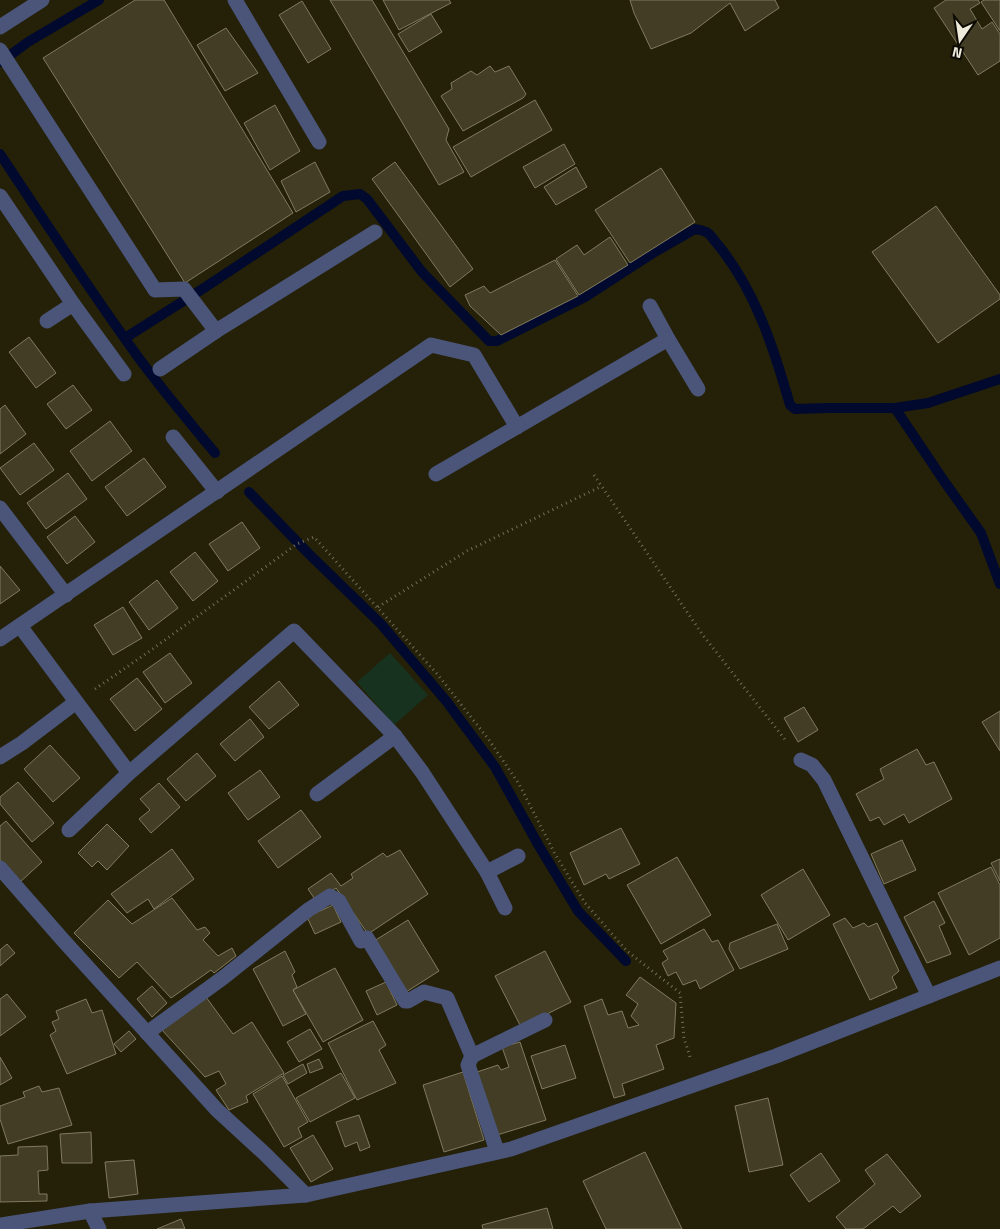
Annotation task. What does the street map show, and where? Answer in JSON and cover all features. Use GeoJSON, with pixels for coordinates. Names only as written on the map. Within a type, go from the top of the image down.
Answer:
{"type":"FeatureCollection","features":[{"type":"Feature","properties":{"kind":"street"},"geometry":{"type":"LineString","coordinates":[[0,27],[42,0]]}},
{"type":"Feature","properties":{"kind":"street"},"geometry":{"type":"LineString","coordinates":[[235,0],[319,142]]}},
{"type":"Feature","properties":{"kind":"street"},"geometry":{"type":"LineString","coordinates":[[0,50],[155,290],[184,289],[216,330]]}},
{"type":"Feature","properties":{"kind":"street"},"geometry":{"type":"LineString","coordinates":[[0,196],[73,304],[124,374]]}},
{"type":"Feature","properties":{"kind":"street"},"geometry":{"type":"LineString","coordinates":[[160,369],[216,330],[375,232]]}},
{"type":"Feature","properties":{"kind":"street"},"geometry":{"type":"LineString","coordinates":[[47,321],[73,304]]}},
{"type":"Feature","properties":{"kind":"street"},"geometry":{"type":"LineString","coordinates":[[650,306],[698,389]]}},
{"type":"Feature","properties":{"kind":"street"},"geometry":{"type":"LineString","coordinates":[[436,474],[668,339]]}},
{"type":"Feature","properties":{"kind":"street"},"geometry":{"type":"LineString","coordinates":[[0,640],[431,345],[474,355],[517,427]]}},
{"type":"Feature","properties":{"kind":"street"},"geometry":{"type":"LineString","coordinates":[[173,437],[217,492]]}},
{"type":"Feature","properties":{"kind":"street"},"geometry":{"type":"LineString","coordinates":[[0,508],[66,595]]}},
{"type":"Feature","properties":{"kind":"street"},"geometry":{"type":"LineString","coordinates":[[20,626],[129,774]]}},
{"type":"Feature","properties":{"kind":"street"},"geometry":{"type":"LineString","coordinates":[[69,830],[129,774],[294,631],[395,736],[422,772],[487,872],[505,908]]}},
{"type":"Feature","properties":{"kind":"street"},"geometry":{"type":"LineString","coordinates":[[0,757],[22,743],[76,702]]}},
{"type":"Feature","properties":{"kind":"street"},"geometry":{"type":"LineString","coordinates":[[317,794],[395,736]]}},
{"type":"Feature","properties":{"kind":"street"},"geometry":{"type":"LineString","coordinates":[[801,760],[812,765],[824,780],[929,996]]}},
{"type":"Feature","properties":{"kind":"street"},"geometry":{"type":"LineString","coordinates":[[487,872],[518,856]]}},
{"type":"Feature","properties":{"kind":"street"},"geometry":{"type":"LineString","coordinates":[[0,868],[217,1110],[266,1154],[306,1195]]}},
{"type":"Feature","properties":{"kind":"street"},"geometry":{"type":"LineString","coordinates":[[147,1034],[224,977],[308,910],[330,896],[339,902],[362,941],[367,938],[405,1001],[424,992],[448,998],[472,1056]]}},
{"type":"Feature","properties":{"kind":"street"},"geometry":{"type":"LineString","coordinates":[[0,1225],[90,1211],[306,1195],[510,1148],[776,1056],[1000,968]]}},
{"type":"Feature","properties":{"kind":"street"},"geometry":{"type":"LineString","coordinates":[[497,1151],[468,1065],[472,1056],[545,1020]]}},
{"type":"Feature","properties":{"kind":"street"},"geometry":{"type":"LineString","coordinates":[[90,1211],[99,1229]]}},
{"type":"Feature","properties":{"kind":"path"},"geometry":{"type":"LineString","coordinates":[[594,475],[702,634],[801,760]]}},
{"type":"Feature","properties":{"kind":"path"},"geometry":{"type":"LineString","coordinates":[[378,607],[467,551],[602,486]]}},
{"type":"Feature","properties":{"kind":"green space"},"geometry":{"type":"Polygon","coordinates":[[[390,653],[428,695],[394,725],[357,682],[390,653]]]}},
{"type":"Feature","properties":{"kind":"building"},"geometry":{"type":"Polygon","coordinates":[[[135,0],[164,0],[293,213],[185,283],[43,58],[135,0]]]}},
{"type":"Feature","properties":{"kind":"building"},"geometry":{"type":"Polygon","coordinates":[[[330,0],[372,0],[449,129],[446,140],[464,172],[439,185],[330,0]]]}},
{"type":"Feature","properties":{"kind":"building"},"geometry":{"type":"Polygon","coordinates":[[[383,0],[449,0],[451,3],[399,30],[383,0]]]}},
{"type":"Feature","properties":{"kind":"building"},"geometry":{"type":"Polygon","coordinates":[[[630,0],[775,0],[779,8],[745,31],[730,3],[691,33],[651,49],[630,0]]]}},
{"type":"Feature","properties":{"kind":"building"},"geometry":{"type":"Polygon","coordinates":[[[946,0],[978,0],[980,3],[970,9],[982,29],[992,22],[1000,34],[1000,61],[978,75],[934,8],[946,0]]]}},
{"type":"Feature","properties":{"kind":"building"},"geometry":{"type":"Polygon","coordinates":[[[984,0],[1000,0],[1000,31],[981,2],[984,0]]]}},
{"type":"Feature","properties":{"kind":"building"},"geometry":{"type":"Polygon","coordinates":[[[302,1],[331,49],[308,63],[279,15],[302,1]]]}},
{"type":"Feature","properties":{"kind":"building"},"geometry":{"type":"Polygon","coordinates":[[[431,14],[442,32],[409,52],[398,34],[431,14]]]}},
{"type":"Feature","properties":{"kind":"building"},"geometry":{"type":"Polygon","coordinates":[[[226,28],[258,73],[225,91],[197,45],[226,28]]]}},
{"type":"Feature","properties":{"kind":"building"},"geometry":{"type":"Polygon","coordinates":[[[490,66],[495,72],[509,66],[526,94],[523,98],[463,131],[441,96],[452,89],[451,83],[471,71],[477,75],[490,66]]]}},
{"type":"Feature","properties":{"kind":"building"},"geometry":{"type":"Polygon","coordinates":[[[535,100],[552,130],[471,177],[453,147],[535,100]]]}},
{"type":"Feature","properties":{"kind":"building"},"geometry":{"type":"Polygon","coordinates":[[[275,105],[300,151],[270,170],[244,123],[275,105]]]}},
{"type":"Feature","properties":{"kind":"building"},"geometry":{"type":"Polygon","coordinates":[[[564,144],[575,164],[535,188],[523,167],[564,144]]]}},
{"type":"Feature","properties":{"kind":"building"},"geometry":{"type":"Polygon","coordinates":[[[315,162],[330,192],[296,212],[281,181],[315,162]]]}},
{"type":"Feature","properties":{"kind":"building"},"geometry":{"type":"Polygon","coordinates":[[[395,162],[473,269],[450,287],[372,179],[395,162]]]}},
{"type":"Feature","properties":{"kind":"building"},"geometry":{"type":"Polygon","coordinates":[[[576,167],[587,187],[556,205],[544,187],[576,167]]]}},
{"type":"Feature","properties":{"kind":"building"},"geometry":{"type":"Polygon","coordinates":[[[661,168],[695,222],[630,263],[595,210],[661,168]]]}},
{"type":"Feature","properties":{"kind":"building"},"geometry":{"type":"Polygon","coordinates":[[[936,206],[1000,295],[1000,299],[938,343],[872,252],[936,206]]]}},
{"type":"Feature","properties":{"kind":"building"},"geometry":{"type":"Polygon","coordinates":[[[610,237],[628,265],[579,295],[556,259],[577,245],[584,255],[610,237]]]}},
{"type":"Feature","properties":{"kind":"building"},"geometry":{"type":"Polygon","coordinates":[[[555,260],[578,296],[501,335],[470,306],[465,295],[484,286],[490,293],[555,260]]]}},
{"type":"Feature","properties":{"kind":"building"},"geometry":{"type":"Polygon","coordinates":[[[29,337],[56,373],[36,388],[9,352],[29,337]]]}},
{"type":"Feature","properties":{"kind":"building"},"geometry":{"type":"Polygon","coordinates":[[[73,385],[92,410],[66,429],[47,404],[73,385]]]}},
{"type":"Feature","properties":{"kind":"building"},"geometry":{"type":"Polygon","coordinates":[[[5,405],[26,434],[0,454],[0,409],[5,405]]]}},
{"type":"Feature","properties":{"kind":"building"},"geometry":{"type":"Polygon","coordinates":[[[110,421],[132,451],[92,481],[70,451],[110,421]]]}},
{"type":"Feature","properties":{"kind":"building"},"geometry":{"type":"Polygon","coordinates":[[[34,443],[54,470],[20,495],[0,468],[34,443]]]}},
{"type":"Feature","properties":{"kind":"building"},"geometry":{"type":"Polygon","coordinates":[[[144,458],[166,487],[127,516],[105,487],[144,458]]]}},
{"type":"Feature","properties":{"kind":"building"},"geometry":{"type":"Polygon","coordinates":[[[68,473],[87,499],[46,529],[27,503],[68,473]]]}},
{"type":"Feature","properties":{"kind":"building"},"geometry":{"type":"Polygon","coordinates":[[[75,516],[95,542],[67,564],[47,537],[75,516]]]}},
{"type":"Feature","properties":{"kind":"building"},"geometry":{"type":"Polygon","coordinates":[[[242,522],[260,548],[228,571],[209,544],[242,522]]]}},
{"type":"Feature","properties":{"kind":"building"},"geometry":{"type":"Polygon","coordinates":[[[195,552],[218,581],[193,601],[170,572],[195,552]]]}},
{"type":"Feature","properties":{"kind":"building"},"geometry":{"type":"Polygon","coordinates":[[[0,566],[20,590],[0,604],[0,566]]]}},
{"type":"Feature","properties":{"kind":"building"},"geometry":{"type":"Polygon","coordinates":[[[157,580],[178,608],[149,630],[129,602],[157,580]]]}},
{"type":"Feature","properties":{"kind":"building"},"geometry":{"type":"Polygon","coordinates":[[[123,607],[142,638],[113,655],[94,625],[123,607]]]}},
{"type":"Feature","properties":{"kind":"building"},"geometry":{"type":"Polygon","coordinates":[[[170,653],[192,683],[165,703],[143,672],[170,653]]]}},
{"type":"Feature","properties":{"kind":"building"},"geometry":{"type":"Polygon","coordinates":[[[137,678],[162,709],[135,731],[110,699],[137,678]]]}},
{"type":"Feature","properties":{"kind":"building"},"geometry":{"type":"Polygon","coordinates":[[[279,681],[299,705],[269,729],[249,707],[279,681]]]}},
{"type":"Feature","properties":{"kind":"building"},"geometry":{"type":"Polygon","coordinates":[[[804,707],[818,730],[798,742],[784,718],[804,707]]]}},
{"type":"Feature","properties":{"kind":"building"},"geometry":{"type":"Polygon","coordinates":[[[1000,711],[1000,751],[982,722],[1000,711]]]}},
{"type":"Feature","properties":{"kind":"building"},"geometry":{"type":"Polygon","coordinates":[[[250,719],[264,737],[235,761],[220,744],[250,719]]]}},
{"type":"Feature","properties":{"kind":"building"},"geometry":{"type":"Polygon","coordinates":[[[50,745],[80,778],[53,802],[24,769],[50,745]]]}},
{"type":"Feature","properties":{"kind":"building"},"geometry":{"type":"Polygon","coordinates":[[[917,749],[926,765],[934,762],[952,799],[909,823],[904,814],[884,825],[879,817],[870,821],[856,794],[884,779],[880,769],[917,749]]]}},
{"type":"Feature","properties":{"kind":"building"},"geometry":{"type":"Polygon","coordinates":[[[197,753],[216,776],[186,801],[167,779],[197,753]]]}},
{"type":"Feature","properties":{"kind":"building"},"geometry":{"type":"Polygon","coordinates":[[[260,770],[280,797],[248,820],[228,793],[260,770]]]}},
{"type":"Feature","properties":{"kind":"building"},"geometry":{"type":"Polygon","coordinates":[[[18,782],[54,823],[32,842],[0,804],[0,797],[18,782]]]}},
{"type":"Feature","properties":{"kind":"building"},"geometry":{"type":"Polygon","coordinates":[[[159,783],[180,807],[151,833],[139,819],[150,810],[140,799],[159,783]]]}},
{"type":"Feature","properties":{"kind":"building"},"geometry":{"type":"Polygon","coordinates":[[[301,810],[321,837],[278,868],[258,841],[301,810]]]}},
{"type":"Feature","properties":{"kind":"building"},"geometry":{"type":"Polygon","coordinates":[[[6,821],[42,862],[20,882],[0,860],[0,826],[6,821]]]}},
{"type":"Feature","properties":{"kind":"building"},"geometry":{"type":"Polygon","coordinates":[[[107,824],[129,846],[107,870],[98,861],[92,867],[78,853],[107,824]]]}},
{"type":"Feature","properties":{"kind":"building"},"geometry":{"type":"Polygon","coordinates":[[[621,828],[640,864],[609,879],[606,874],[584,885],[570,853],[621,828]]]}},
{"type":"Feature","properties":{"kind":"building"},"geometry":{"type":"Polygon","coordinates":[[[902,840],[916,870],[884,884],[871,854],[902,840]]]}},
{"type":"Feature","properties":{"kind":"building"},"geometry":{"type":"Polygon","coordinates":[[[172,849],[194,879],[154,909],[148,899],[127,913],[111,894],[172,849]]]}},
{"type":"Feature","properties":{"kind":"building"},"geometry":{"type":"Polygon","coordinates":[[[400,850],[428,894],[368,934],[336,888],[316,901],[308,889],[331,873],[341,886],[353,878],[351,874],[383,853],[387,857],[400,850]]]}},
{"type":"Feature","properties":{"kind":"building"},"geometry":{"type":"Polygon","coordinates":[[[677,857],[711,915],[661,944],[627,885],[677,857]]]}},
{"type":"Feature","properties":{"kind":"building"},"geometry":{"type":"Polygon","coordinates":[[[1000,859],[1000,881],[991,863],[1000,859]]]}},
{"type":"Feature","properties":{"kind":"building"},"geometry":{"type":"Polygon","coordinates":[[[991,867],[1000,885],[1000,938],[969,955],[938,893],[991,867]]]}},
{"type":"Feature","properties":{"kind":"building"},"geometry":{"type":"Polygon","coordinates":[[[803,869],[830,915],[788,940],[761,895],[803,869]]]}},
{"type":"Feature","properties":{"kind":"building"},"geometry":{"type":"Polygon","coordinates":[[[172,898],[197,930],[205,927],[210,933],[203,940],[218,956],[232,948],[236,956],[214,973],[211,970],[171,998],[137,962],[119,978],[74,933],[108,900],[132,924],[172,898]]]}},
{"type":"Feature","properties":{"kind":"building"},"geometry":{"type":"Polygon","coordinates":[[[934,901],[945,923],[939,926],[951,954],[927,963],[904,917],[934,901]]]}},
{"type":"Feature","properties":{"kind":"building"},"geometry":{"type":"Polygon","coordinates":[[[333,905],[341,922],[315,934],[307,917],[333,905]]]}},
{"type":"Feature","properties":{"kind":"building"},"geometry":{"type":"Polygon","coordinates":[[[845,918],[853,928],[864,923],[868,927],[877,923],[899,971],[892,977],[897,988],[870,1000],[833,924],[845,918]]]}},
{"type":"Feature","properties":{"kind":"building"},"geometry":{"type":"Polygon","coordinates":[[[408,920],[439,971],[406,992],[374,941],[408,920]]]}},
{"type":"Feature","properties":{"kind":"building"},"geometry":{"type":"Polygon","coordinates":[[[777,924],[788,949],[740,969],[729,949],[730,943],[777,924]]]}},
{"type":"Feature","properties":{"kind":"building"},"geometry":{"type":"Polygon","coordinates":[[[704,929],[712,942],[718,940],[734,970],[700,989],[696,980],[683,985],[676,972],[668,976],[662,963],[668,959],[663,951],[704,929]]]}},
{"type":"Feature","properties":{"kind":"building"},"geometry":{"type":"Polygon","coordinates":[[[7,944],[15,953],[0,966],[0,950],[7,944]]]}},
{"type":"Feature","properties":{"kind":"building"},"geometry":{"type":"Polygon","coordinates":[[[285,951],[295,972],[292,975],[297,987],[293,990],[306,1014],[283,1026],[253,969],[285,951]]]}},
{"type":"Feature","properties":{"kind":"building"},"geometry":{"type":"Polygon","coordinates":[[[545,951],[571,1002],[521,1027],[495,976],[545,951]]]}},
{"type":"Feature","properties":{"kind":"building"},"geometry":{"type":"Polygon","coordinates":[[[335,968],[363,1020],[323,1042],[293,990],[335,968]]]}},
{"type":"Feature","properties":{"kind":"building"},"geometry":{"type":"Polygon","coordinates":[[[640,977],[676,1003],[674,1038],[656,1045],[664,1069],[622,1084],[625,1095],[614,1098],[584,1006],[602,999],[608,1015],[622,1011],[628,1028],[639,1025],[631,1016],[638,1004],[626,995],[640,977]]]}},
{"type":"Feature","properties":{"kind":"building"},"geometry":{"type":"Polygon","coordinates":[[[386,982],[397,1005],[377,1015],[366,991],[386,982]]]}},
{"type":"Feature","properties":{"kind":"building"},"geometry":{"type":"Polygon","coordinates":[[[152,986],[167,1003],[152,1017],[137,999],[152,986]]]}},
{"type":"Feature","properties":{"kind":"building"},"geometry":{"type":"Polygon","coordinates":[[[7,994],[26,1017],[0,1036],[0,999],[7,994]]]}},
{"type":"Feature","properties":{"kind":"building"},"geometry":{"type":"Polygon","coordinates":[[[206,997],[233,1034],[252,1022],[284,1073],[246,1096],[248,1102],[229,1110],[216,1090],[226,1084],[219,1071],[205,1077],[162,1030],[206,997]]]}},
{"type":"Feature","properties":{"kind":"building"},"geometry":{"type":"Polygon","coordinates":[[[86,999],[92,1013],[102,1010],[116,1054],[67,1074],[50,1035],[56,1031],[52,1022],[59,1019],[56,1011],[86,999]]]}},
{"type":"Feature","properties":{"kind":"building"},"geometry":{"type":"Polygon","coordinates":[[[373,1021],[386,1045],[379,1050],[396,1083],[357,1100],[328,1043],[373,1021]]]}},
{"type":"Feature","properties":{"kind":"building"},"geometry":{"type":"Polygon","coordinates":[[[310,1029],[322,1049],[299,1062],[287,1042],[310,1029]]]}},
{"type":"Feature","properties":{"kind":"building"},"geometry":{"type":"Polygon","coordinates":[[[129,1031],[136,1039],[121,1052],[114,1044],[129,1031]]]}},
{"type":"Feature","properties":{"kind":"building"},"geometry":{"type":"Polygon","coordinates":[[[520,1042],[546,1120],[497,1135],[477,1072],[498,1065],[501,1070],[509,1067],[502,1047],[520,1042]]]}},
{"type":"Feature","properties":{"kind":"building"},"geometry":{"type":"Polygon","coordinates":[[[565,1045],[576,1078],[542,1089],[531,1056],[565,1045]]]}},
{"type":"Feature","properties":{"kind":"building"},"geometry":{"type":"Polygon","coordinates":[[[0,1057],[12,1078],[0,1085],[0,1057]]]}},
{"type":"Feature","properties":{"kind":"building"},"geometry":{"type":"Polygon","coordinates":[[[319,1059],[323,1068],[310,1073],[307,1064],[319,1059]]]}},
{"type":"Feature","properties":{"kind":"building"},"geometry":{"type":"Polygon","coordinates":[[[303,1064],[307,1073],[288,1084],[283,1075],[303,1064]]]}},
{"type":"Feature","properties":{"kind":"building"},"geometry":{"type":"Polygon","coordinates":[[[463,1072],[484,1140],[444,1152],[423,1085],[463,1072]]]}},
{"type":"Feature","properties":{"kind":"building"},"geometry":{"type":"Polygon","coordinates":[[[341,1073],[355,1098],[310,1122],[296,1098],[341,1073]]]}},
{"type":"Feature","properties":{"kind":"building"},"geometry":{"type":"Polygon","coordinates":[[[282,1076],[308,1122],[298,1128],[302,1137],[284,1147],[253,1094],[282,1076]]]}},
{"type":"Feature","properties":{"kind":"building"},"geometry":{"type":"Polygon","coordinates":[[[39,1086],[42,1092],[59,1088],[72,1125],[8,1144],[0,1119],[0,1106],[25,1097],[23,1092],[39,1086]]]}},
{"type":"Feature","properties":{"kind":"building"},"geometry":{"type":"Polygon","coordinates":[[[768,1098],[783,1165],[749,1172],[735,1106],[768,1098]]]}},
{"type":"Feature","properties":{"kind":"building"},"geometry":{"type":"Polygon","coordinates":[[[359,1115],[370,1147],[360,1151],[357,1142],[345,1147],[336,1122],[359,1115]]]}},
{"type":"Feature","properties":{"kind":"building"},"geometry":{"type":"Polygon","coordinates":[[[91,1132],[92,1163],[62,1163],[60,1134],[91,1132]]]}},
{"type":"Feature","properties":{"kind":"building"},"geometry":{"type":"Polygon","coordinates":[[[313,1135],[333,1169],[311,1182],[290,1148],[313,1135]]]}},
{"type":"Feature","properties":{"kind":"building"},"geometry":{"type":"Polygon","coordinates":[[[47,1146],[48,1170],[38,1171],[39,1194],[47,1194],[47,1201],[0,1202],[0,1156],[18,1155],[18,1147],[47,1146]]]}},
{"type":"Feature","properties":{"kind":"building"},"geometry":{"type":"Polygon","coordinates":[[[645,1152],[682,1229],[606,1229],[583,1181],[645,1152]]]}},
{"type":"Feature","properties":{"kind":"building"},"geometry":{"type":"Polygon","coordinates":[[[821,1153],[840,1181],[809,1202],[790,1175],[821,1153]]]}},
{"type":"Feature","properties":{"kind":"building"},"geometry":{"type":"Polygon","coordinates":[[[887,1154],[921,1196],[900,1213],[893,1206],[863,1229],[846,1229],[836,1217],[875,1184],[865,1170],[887,1154]]]}},
{"type":"Feature","properties":{"kind":"building"},"geometry":{"type":"Polygon","coordinates":[[[134,1160],[138,1194],[109,1198],[105,1162],[134,1160]]]}},
{"type":"Feature","properties":{"kind":"building"},"geometry":{"type":"Polygon","coordinates":[[[547,1208],[553,1229],[483,1229],[482,1225],[547,1208]]]}},
{"type":"Feature","properties":{"kind":"building"},"geometry":{"type":"Polygon","coordinates":[[[181,1219],[185,1229],[157,1229],[181,1219]]]}},
{"type":"Feature","properties":{"kind":"waterway"},"geometry":{"type":"LineString","coordinates":[[1,62],[28,42],[99,0]]}},
{"type":"Feature","properties":{"kind":"waterway"},"geometry":{"type":"LineString","coordinates":[[0,154],[123,336],[159,385],[215,453]]}},
{"type":"Feature","properties":{"kind":"waterway"},"geometry":{"type":"LineString","coordinates":[[125,338],[343,196],[360,194],[367,199],[422,272],[489,341],[497,341],[585,297],[653,253],[695,229],[705,231],[732,264],[754,302],[770,342],[790,405],[795,409],[895,408]]}},
{"type":"Feature","properties":{"kind":"waterway"},"geometry":{"type":"LineString","coordinates":[[1000,379],[928,403],[895,408],[981,533],[1000,584]]}},
{"type":"Feature","properties":{"kind":"waterway"},"geometry":{"type":"LineString","coordinates":[[249,492],[381,624],[447,702],[495,767],[578,911],[626,961]]}}]}
